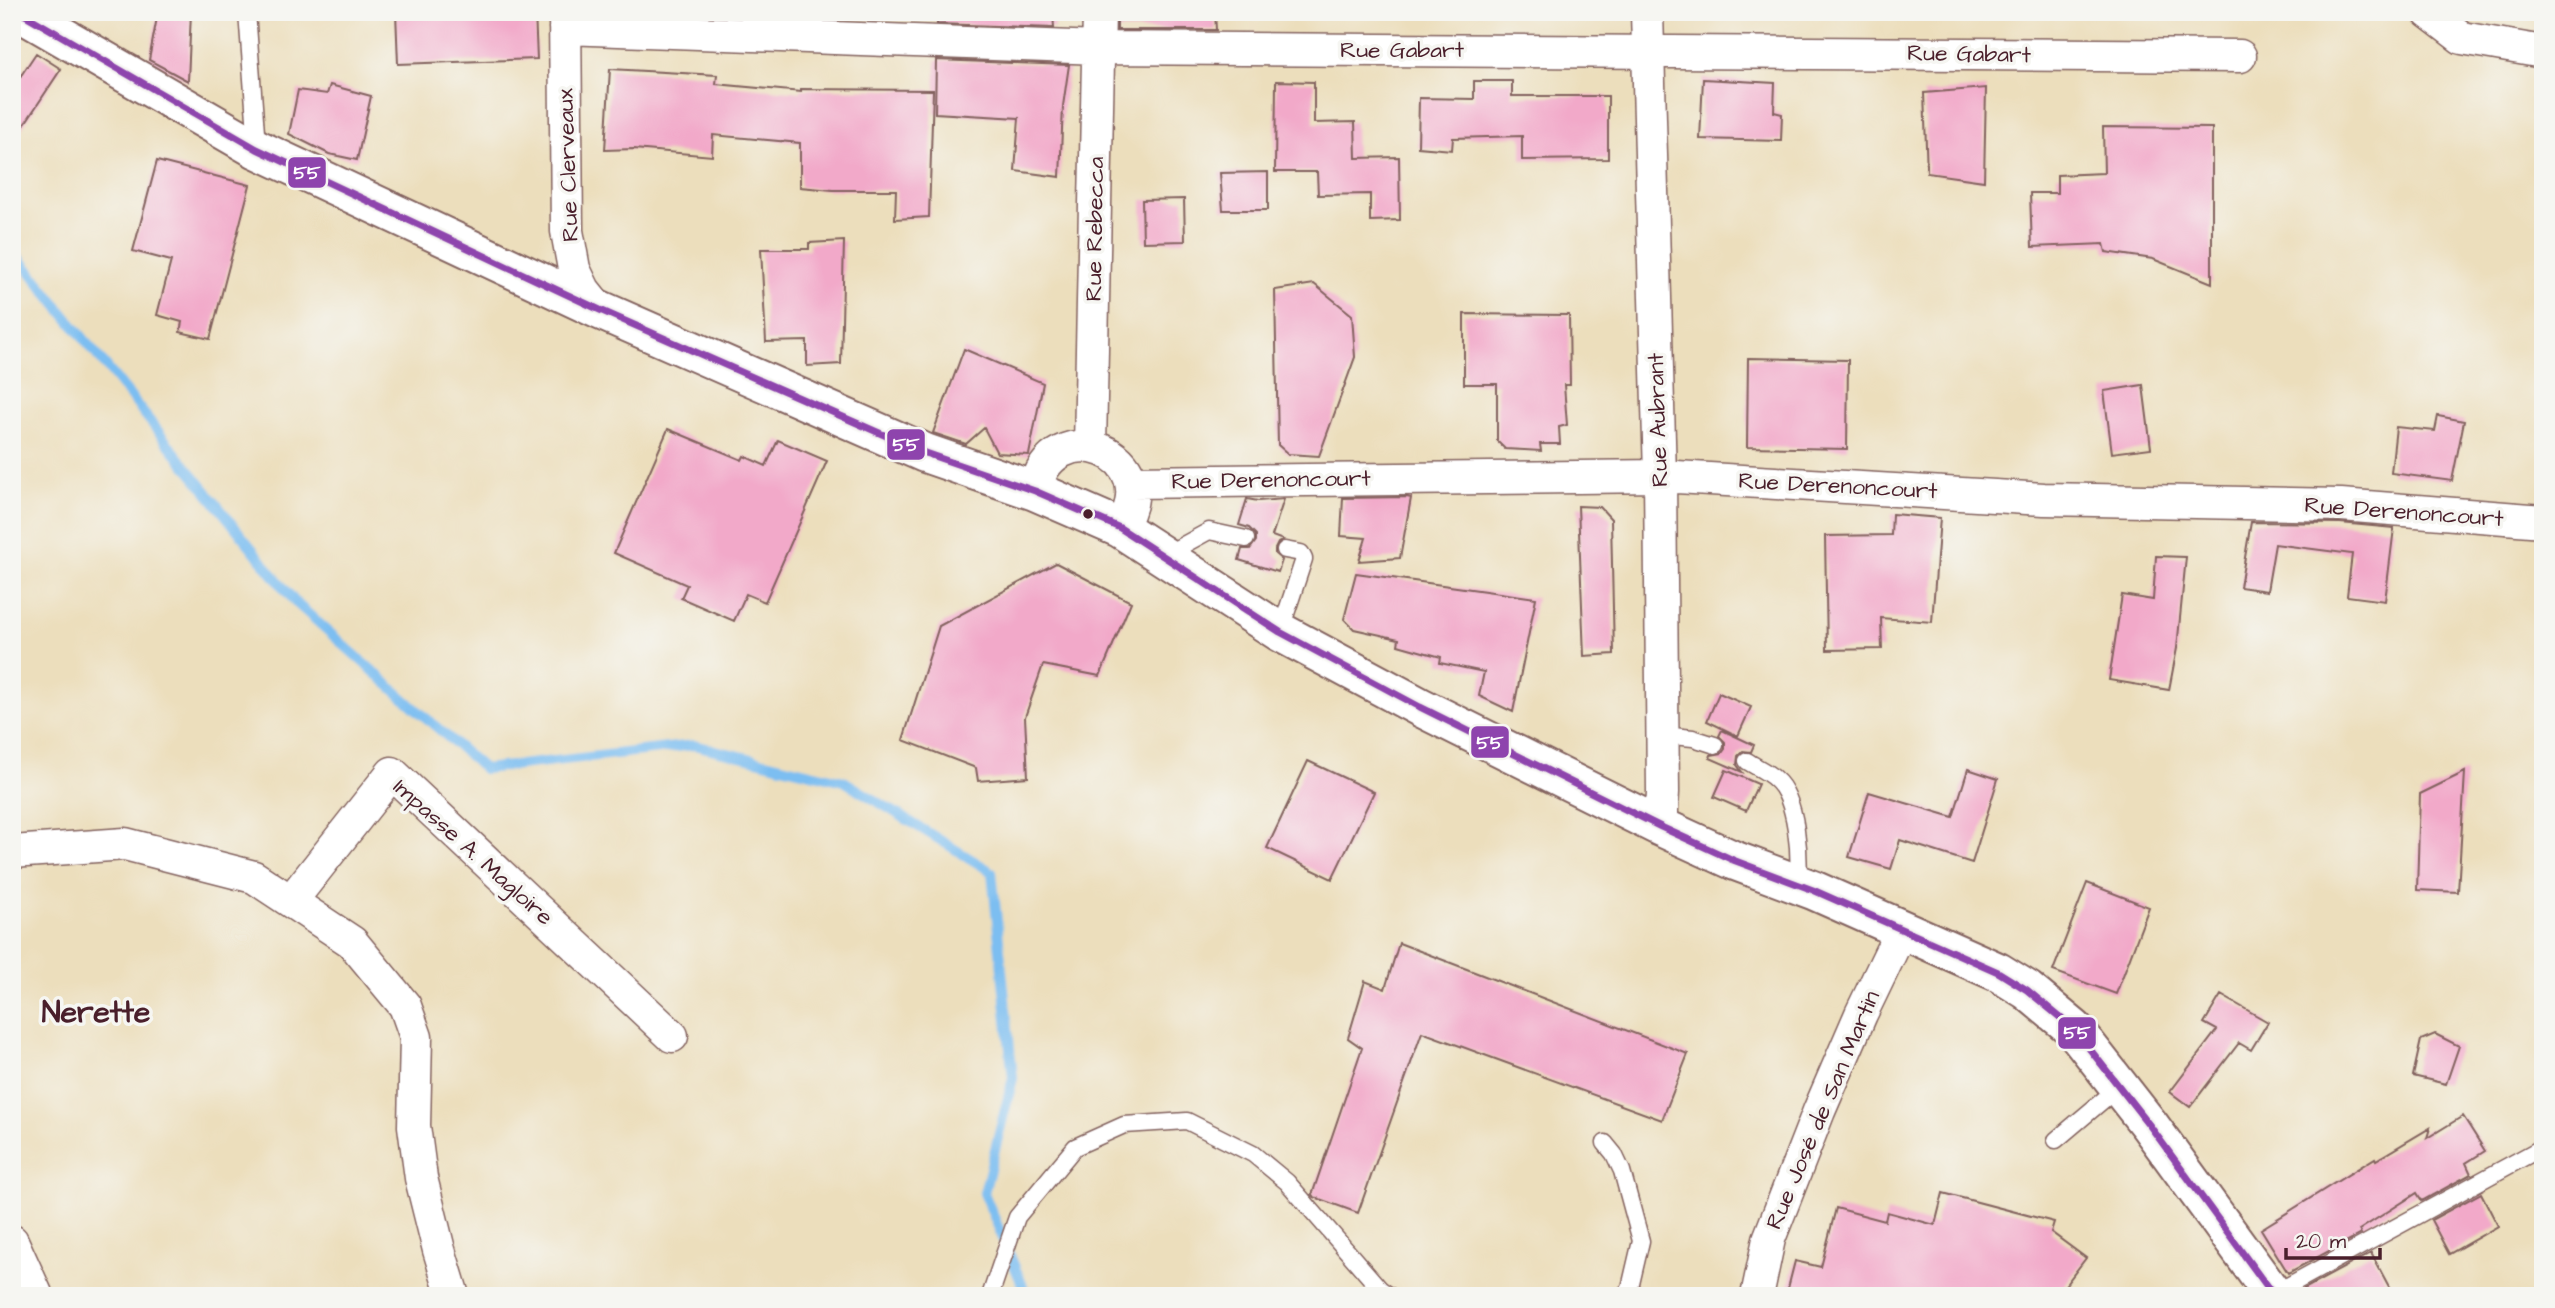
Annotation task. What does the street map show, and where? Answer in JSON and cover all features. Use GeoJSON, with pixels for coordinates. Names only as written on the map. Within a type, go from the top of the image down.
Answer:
{"type":"FeatureCollection","features":[{"type":"Feature","properties":{"kind":"main road"},"geometry":{"type":"LineString","coordinates":[[20,12],[257,149],[600,310],[925,453],[1035,491],[1120,528],[1280,632],[1420,707],[1661,827],[1997,972],[2026,990],[2074,1029],[2120,1086],[2273,1295]]}},
{"type":"Feature","properties":{"kind":"street","name":"Rue Rebecca"},"geometry":{"type":"LineString","coordinates":[[1090,446],[1099,12]]}},
{"type":"Feature","properties":{"kind":"street","name":"Rue Aubrant"},"geometry":{"type":"LineString","coordinates":[[1647,12],[1660,476],[1661,827]]}},
{"type":"Feature","properties":{"kind":"street"},"geometry":{"type":"LineString","coordinates":[[2428,12],[2462,38],[2543,52]]}},
{"type":"Feature","properties":{"kind":"street","name":"Rue Gabart"},"geometry":{"type":"LineString","coordinates":[[565,20],[1099,48],[2240,56]]}},
{"type":"Feature","properties":{"kind":"street","name":"Rue Clerveaux"},"geometry":{"type":"LineString","coordinates":[[565,20],[567,231],[574,269],[584,290],[600,310]]}},
{"type":"Feature","properties":{"kind":"street"},"geometry":{"type":"LineString","coordinates":[[1035,491],[1042,469],[1057,453],[1079,446],[1104,450],[1116,457],[1132,482],[1133,498],[1129,514],[1120,528]]}},
{"type":"Feature","properties":{"kind":"street","name":"Rue Derenoncourt"},"geometry":{"type":"LineString","coordinates":[[1132,482],[1660,476],[2044,499],[2341,505],[2543,521]]}},
{"type":"Feature","properties":{"kind":"street","name":"Impasse A. Magloire"},"geometry":{"type":"LineString","coordinates":[[291,901],[392,773],[672,1036]]}},
{"type":"Feature","properties":{"kind":"street"},"geometry":{"type":"LineString","coordinates":[[12,852],[125,844],[254,877],[352,942],[405,1006],[416,1037],[414,1126],[422,1178],[453,1296]]}},
{"type":"Feature","properties":{"kind":"street","name":"Rue José de San Martin"},"geometry":{"type":"LineString","coordinates":[[1757,1296],[1769,1239],[1819,1111],[1902,929]]}},
{"type":"Feature","properties":{"kind":"street"},"geometry":{"type":"LineString","coordinates":[[12,1241],[37,1296]]}},
{"type":"Feature","properties":{"kind":"lane"},"geometry":{"type":"LineString","coordinates":[[247,12],[257,149]]}},
{"type":"Feature","properties":{"kind":"lane"},"geometry":{"type":"LineString","coordinates":[[1163,555],[1209,531],[1246,539]]}},
{"type":"Feature","properties":{"kind":"lane"},"geometry":{"type":"LineString","coordinates":[[1280,632],[1304,559],[1301,553],[1285,550]]}},
{"type":"Feature","properties":{"kind":"lane"},"geometry":{"type":"LineString","coordinates":[[1662,735],[1693,738],[1715,745]]}},
{"type":"Feature","properties":{"kind":"lane"},"geometry":{"type":"LineString","coordinates":[[1747,761],[1777,780],[1789,804],[1798,837],[1798,885]]}},
{"type":"Feature","properties":{"kind":"lane"},"geometry":{"type":"LineString","coordinates":[[2056,1140],[2120,1086]]}},
{"type":"Feature","properties":{"kind":"lane"},"geometry":{"type":"LineString","coordinates":[[990,1296],[1017,1217],[1075,1147],[1124,1125],[1186,1121],[1253,1154],[1287,1182],[1380,1289],[1390,1296]]}},
{"type":"Feature","properties":{"kind":"lane"},"geometry":{"type":"LineString","coordinates":[[1605,1143],[1622,1171],[1641,1241],[1630,1288],[1624,1296]]}},
{"type":"Feature","properties":{"kind":"lane"},"geometry":{"type":"LineString","coordinates":[[2273,1295],[2543,1147]]}},
{"type":"Feature","properties":{"kind":"building"},"geometry":{"type":"Polygon","coordinates":[[[158,12],[191,12],[188,81],[149,60],[158,12]]]}},
{"type":"Feature","properties":{"kind":"building"},"geometry":{"type":"Polygon","coordinates":[[[396,12],[535,12],[537,59],[398,64],[396,12]]]}},
{"type":"Feature","properties":{"kind":"building"},"geometry":{"type":"Polygon","coordinates":[[[937,12],[1053,12],[1054,28],[937,24],[937,12]]]}},
{"type":"Feature","properties":{"kind":"building"},"geometry":{"type":"Polygon","coordinates":[[[1117,12],[1215,12],[1216,30],[1117,30],[1117,12]]]}},
{"type":"Feature","properties":{"kind":"building"},"geometry":{"type":"Polygon","coordinates":[[[36,53],[61,69],[12,143],[12,89],[36,53]]]}},
{"type":"Feature","properties":{"kind":"building"},"geometry":{"type":"Polygon","coordinates":[[[936,60],[1069,65],[1063,106],[1060,177],[1015,171],[1019,118],[935,113],[936,60]]]}},
{"type":"Feature","properties":{"kind":"building"},"geometry":{"type":"Polygon","coordinates":[[[610,69],[717,75],[716,84],[801,92],[801,89],[933,90],[929,217],[895,219],[896,190],[800,187],[800,143],[713,135],[712,156],[634,149],[605,150],[610,69]]]}},
{"type":"Feature","properties":{"kind":"building"},"geometry":{"type":"Polygon","coordinates":[[[1703,79],[1775,83],[1774,112],[1782,114],[1781,141],[1700,139],[1703,79]]]}},
{"type":"Feature","properties":{"kind":"building"},"geometry":{"type":"Polygon","coordinates":[[[1276,81],[1314,82],[1314,123],[1355,122],[1356,158],[1399,157],[1400,220],[1370,221],[1370,194],[1318,195],[1317,172],[1275,172],[1276,81]]]}},
{"type":"Feature","properties":{"kind":"building"},"geometry":{"type":"Polygon","coordinates":[[[1474,81],[1512,81],[1512,96],[1608,96],[1608,159],[1522,160],[1522,136],[1453,138],[1452,150],[1418,147],[1419,98],[1474,99],[1474,81]]]}},
{"type":"Feature","properties":{"kind":"building"},"geometry":{"type":"Polygon","coordinates":[[[330,85],[371,96],[357,160],[329,154],[289,134],[298,90],[327,94],[330,85]]]}},
{"type":"Feature","properties":{"kind":"building"},"geometry":{"type":"Polygon","coordinates":[[[1986,88],[1984,181],[1927,173],[1924,93],[1986,88]]]}},
{"type":"Feature","properties":{"kind":"building"},"geometry":{"type":"Polygon","coordinates":[[[2103,127],[2212,128],[2212,283],[2153,259],[2106,252],[2104,244],[2032,247],[2030,193],[2057,193],[2057,175],[2104,173],[2103,127]]]}},
{"type":"Feature","properties":{"kind":"building"},"geometry":{"type":"Polygon","coordinates":[[[157,161],[250,185],[210,339],[180,332],[182,322],[157,315],[171,261],[133,251],[157,161]]]}},
{"type":"Feature","properties":{"kind":"building"},"geometry":{"type":"Polygon","coordinates":[[[1268,172],[1268,210],[1223,210],[1220,173],[1268,172]]]}},
{"type":"Feature","properties":{"kind":"building"},"geometry":{"type":"Polygon","coordinates":[[[1184,199],[1185,241],[1143,242],[1142,200],[1184,199]]]}},
{"type":"Feature","properties":{"kind":"building"},"geometry":{"type":"Polygon","coordinates":[[[844,241],[841,364],[807,366],[807,341],[766,342],[761,249],[809,249],[809,243],[844,241]]]}},
{"type":"Feature","properties":{"kind":"building"},"geometry":{"type":"Polygon","coordinates":[[[1314,284],[1352,315],[1355,357],[1319,456],[1288,454],[1278,445],[1275,290],[1314,284]]]}},
{"type":"Feature","properties":{"kind":"building"},"geometry":{"type":"Polygon","coordinates":[[[1464,314],[1569,315],[1570,385],[1564,385],[1567,425],[1559,427],[1560,444],[1540,444],[1541,451],[1505,449],[1497,441],[1497,384],[1464,384],[1464,314]]]}},
{"type":"Feature","properties":{"kind":"building"},"geometry":{"type":"Polygon","coordinates":[[[964,349],[1043,383],[1029,455],[997,453],[984,428],[966,444],[933,433],[964,349]]]}},
{"type":"Feature","properties":{"kind":"building"},"geometry":{"type":"Polygon","coordinates":[[[1748,358],[1848,360],[1847,449],[1747,447],[1748,358]]]}},
{"type":"Feature","properties":{"kind":"building"},"geometry":{"type":"Polygon","coordinates":[[[2143,385],[2151,448],[2112,453],[2104,391],[2143,385]]]}},
{"type":"Feature","properties":{"kind":"building"},"geometry":{"type":"Polygon","coordinates":[[[2438,416],[2464,421],[2452,481],[2391,473],[2396,427],[2435,431],[2438,416]]]}},
{"type":"Feature","properties":{"kind":"building"},"geometry":{"type":"Polygon","coordinates":[[[668,429],[742,460],[744,456],[766,466],[778,440],[827,461],[765,602],[746,594],[734,621],[681,598],[687,585],[614,553],[668,429]]]}},
{"type":"Feature","properties":{"kind":"building"},"geometry":{"type":"Polygon","coordinates":[[[1343,498],[1411,498],[1400,558],[1359,561],[1366,538],[1341,536],[1343,498]]]}},
{"type":"Feature","properties":{"kind":"building"},"geometry":{"type":"Polygon","coordinates":[[[1247,499],[1284,499],[1272,536],[1283,540],[1275,549],[1275,554],[1282,560],[1278,572],[1239,560],[1242,549],[1250,549],[1256,541],[1256,535],[1249,528],[1239,525],[1247,499]]]}},
{"type":"Feature","properties":{"kind":"building"},"geometry":{"type":"Polygon","coordinates":[[[1578,506],[1600,507],[1611,519],[1614,654],[1584,656],[1578,506]]]}},
{"type":"Feature","properties":{"kind":"building"},"geometry":{"type":"Polygon","coordinates":[[[1892,514],[1940,518],[1932,622],[1881,618],[1882,649],[1827,650],[1825,536],[1891,535],[1892,514]]]}},
{"type":"Feature","properties":{"kind":"building"},"geometry":{"type":"Polygon","coordinates":[[[2251,522],[2340,523],[2394,528],[2385,601],[2347,596],[2352,554],[2275,544],[2267,591],[2240,587],[2251,522]]]}},
{"type":"Feature","properties":{"kind":"building"},"geometry":{"type":"Polygon","coordinates":[[[2156,556],[2186,557],[2177,648],[2169,690],[2109,680],[2122,595],[2153,600],[2156,556]]]}},
{"type":"Feature","properties":{"kind":"building"},"geometry":{"type":"Polygon","coordinates":[[[1056,563],[1131,602],[1100,676],[1043,665],[1025,717],[1028,777],[978,781],[976,768],[903,740],[939,626],[1056,563]]]}},
{"type":"Feature","properties":{"kind":"building"},"geometry":{"type":"Polygon","coordinates":[[[1356,573],[1536,598],[1513,712],[1479,696],[1484,672],[1440,663],[1441,657],[1398,645],[1399,639],[1354,629],[1344,619],[1356,573]]]}},
{"type":"Feature","properties":{"kind":"building"},"geometry":{"type":"Polygon","coordinates":[[[1719,693],[1751,707],[1738,736],[1707,721],[1719,693]]]}},
{"type":"Feature","properties":{"kind":"building"},"geometry":{"type":"Polygon","coordinates":[[[1722,730],[1754,745],[1751,752],[1743,751],[1738,756],[1737,765],[1742,772],[1710,758],[1725,749],[1725,742],[1719,736],[1722,730]]]}},
{"type":"Feature","properties":{"kind":"building"},"geometry":{"type":"Polygon","coordinates":[[[1308,761],[1374,792],[1332,879],[1267,848],[1308,761]]]}},
{"type":"Feature","properties":{"kind":"building"},"geometry":{"type":"Polygon","coordinates":[[[1968,769],[1998,779],[1972,863],[1900,840],[1891,869],[1849,857],[1869,792],[1953,817],[1968,769]]]}},
{"type":"Feature","properties":{"kind":"building"},"geometry":{"type":"Polygon","coordinates":[[[1726,770],[1758,784],[1746,811],[1714,797],[1726,770]]]}},
{"type":"Feature","properties":{"kind":"building"},"geometry":{"type":"Polygon","coordinates":[[[2465,772],[2458,892],[2417,890],[2420,794],[2465,772]]]}},
{"type":"Feature","properties":{"kind":"building"},"geometry":{"type":"Polygon","coordinates":[[[2087,883],[2149,907],[2116,994],[2053,971],[2087,883]]]}},
{"type":"Feature","properties":{"kind":"building"},"geometry":{"type":"Polygon","coordinates":[[[1399,943],[1688,1054],[1662,1120],[1422,1032],[1358,1213],[1314,1197],[1312,1195],[1362,1048],[1348,1038],[1365,981],[1385,989],[1399,943]]]}},
{"type":"Feature","properties":{"kind":"building"},"geometry":{"type":"Polygon","coordinates":[[[2221,995],[2268,1022],[2251,1050],[2239,1043],[2190,1107],[2170,1092],[2217,1030],[2204,1023],[2221,995]]]}},
{"type":"Feature","properties":{"kind":"building"},"geometry":{"type":"Polygon","coordinates":[[[2435,1034],[2459,1046],[2446,1084],[2413,1076],[2421,1040],[2435,1034]]]}},
{"type":"Feature","properties":{"kind":"building"},"geometry":{"type":"Polygon","coordinates":[[[2463,1116],[2485,1151],[2466,1163],[2471,1174],[2422,1201],[2417,1193],[2359,1230],[2361,1234],[2288,1273],[2261,1229],[2375,1158],[2376,1160],[2430,1128],[2427,1138],[2463,1116]]]}},
{"type":"Feature","properties":{"kind":"building"},"geometry":{"type":"Polygon","coordinates":[[[1943,1193],[2054,1222],[2051,1232],[2086,1258],[2057,1296],[1876,1296],[1840,1286],[1837,1296],[1786,1296],[1795,1261],[1821,1267],[1836,1208],[1885,1221],[1887,1212],[1935,1225],[1943,1193]]]}},
{"type":"Feature","properties":{"kind":"building"},"geometry":{"type":"Polygon","coordinates":[[[2481,1193],[2498,1226],[2449,1254],[2431,1220],[2481,1193]]]}},
{"type":"Feature","properties":{"kind":"building"},"geometry":{"type":"Polygon","coordinates":[[[2371,1253],[2394,1296],[2307,1296],[2304,1289],[2371,1253]]]}},
{"type":"Feature","properties":{"kind":"waterway"},"geometry":{"type":"LineString","coordinates":[[12,249],[295,602],[484,769],[694,745],[844,781],[992,872],[1013,1078],[984,1193],[1027,1296]]}},
{"type":"Feature","properties":{"kind":"transit line","name":"55"},"geometry":{"type":"LineString","coordinates":[[20,12],[257,149],[600,310],[925,453],[1035,491],[1120,528],[1280,632],[1420,707],[1661,827],[1733,860],[1813,890],[1998,972],[2027,990],[2074,1029],[2150,1126],[2274,1296]]}},
{"type":"Feature","properties":{"kind":"district","name":"Nerette"},"geometry":{"type":"Point","coordinates":[96,1013]}}]}
